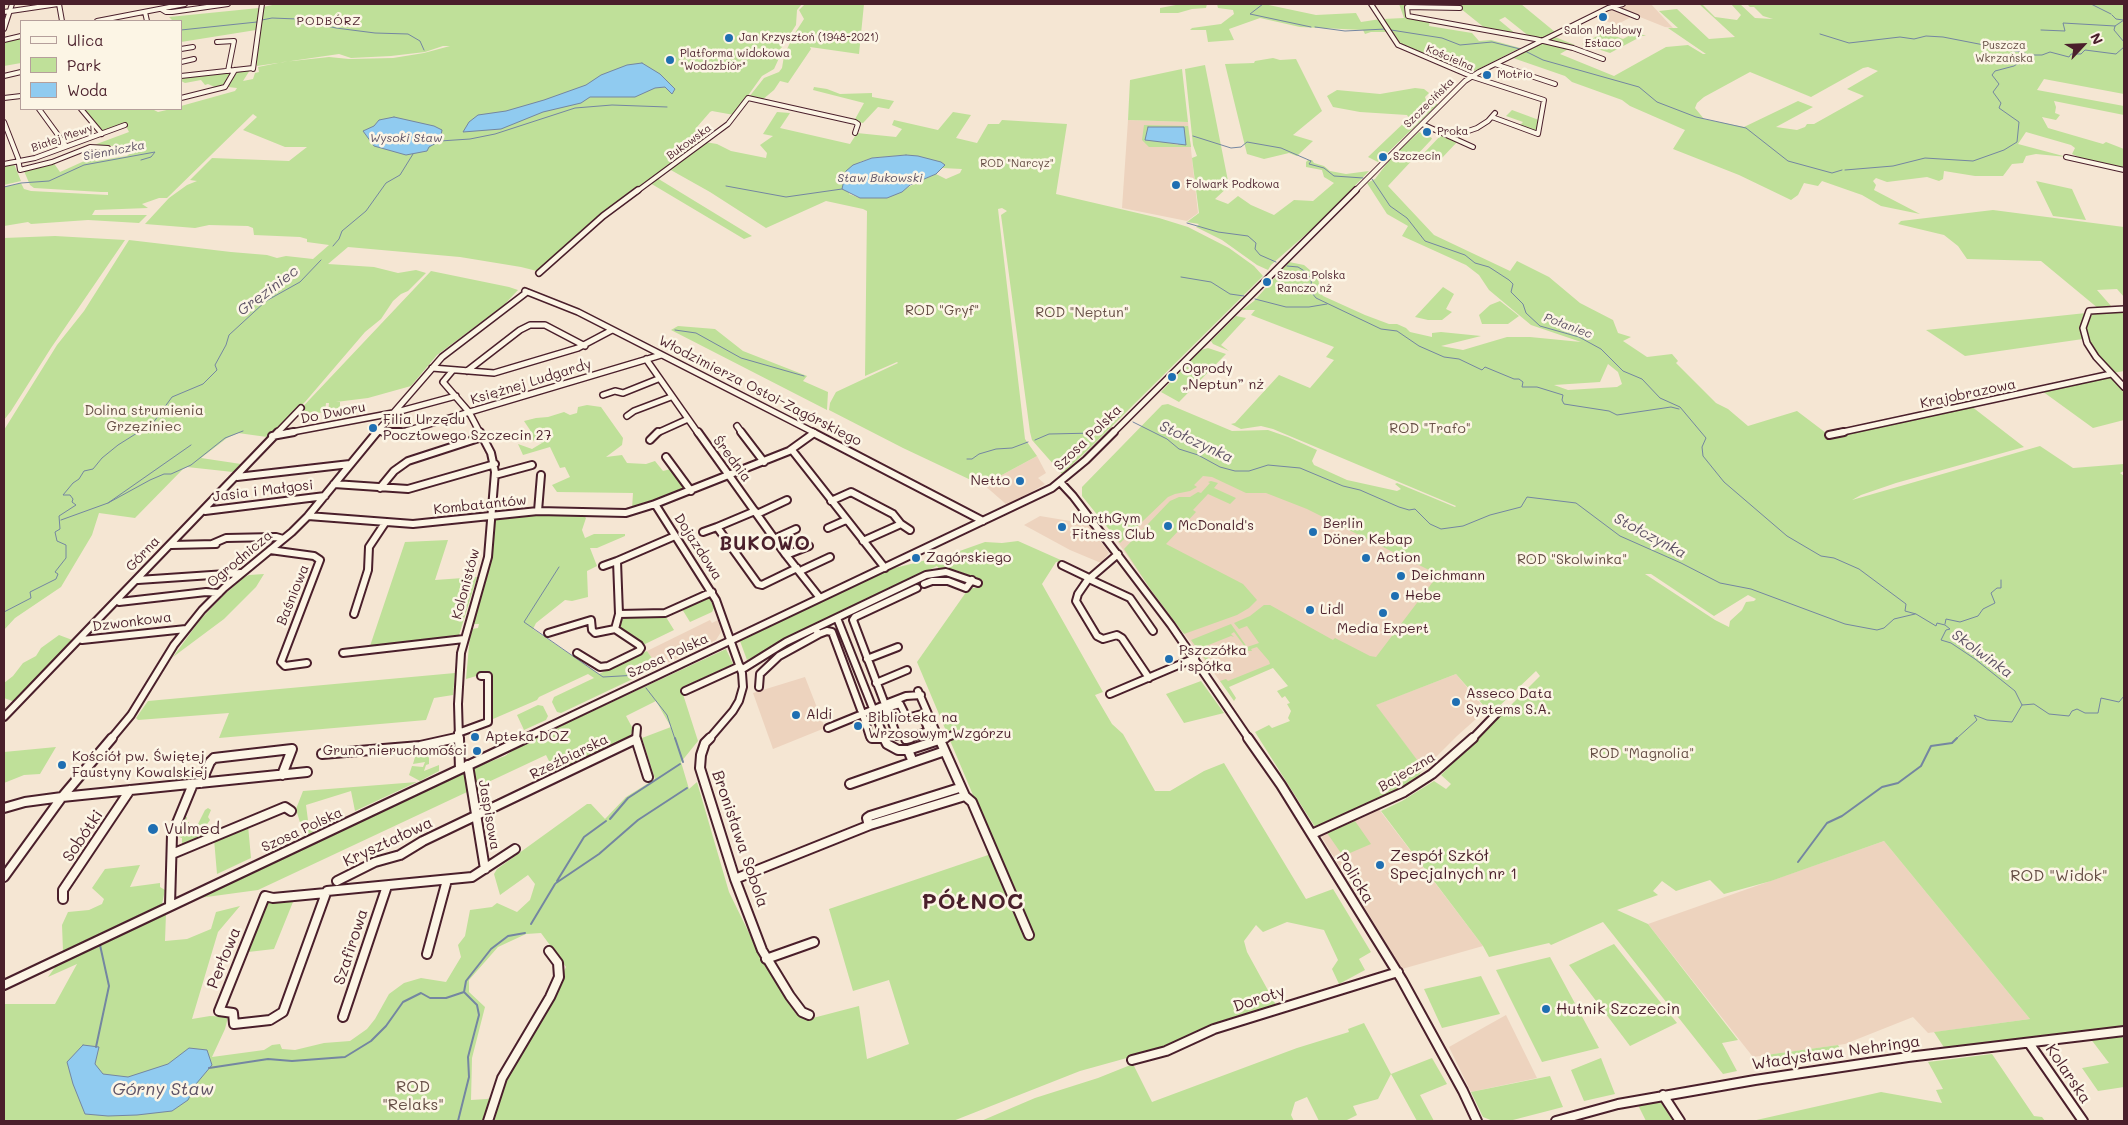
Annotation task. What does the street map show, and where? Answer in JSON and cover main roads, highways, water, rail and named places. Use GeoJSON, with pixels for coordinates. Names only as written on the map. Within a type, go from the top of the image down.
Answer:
{"type":"FeatureCollection","features":[{"type":"Feature","properties":{"kind":"water"},"geometry":{"type":"Polygon","coordinates":[[[642,63],[660,74],[675,89],[672,94],[665,87],[655,88],[635,97],[590,97],[581,103],[543,112],[501,129],[463,132],[469,122],[478,115],[506,111],[544,100],[586,85],[601,75],[627,65],[642,63]]]}},
{"type":"Feature","properties":{"kind":"water","name":"Wysoki Staw"},"geometry":{"type":"Polygon","coordinates":[[[394,117],[434,126],[442,130],[440,141],[429,147],[427,151],[406,155],[374,146],[363,131],[374,126],[379,120],[394,117]]]}},
{"type":"Feature","properties":{"kind":"water"},"geometry":{"type":"Polygon","coordinates":[[[1148,127],[1184,127],[1186,145],[1145,140],[1148,127]]]}},
{"type":"Feature","properties":{"kind":"water","name":"Staw Bukowski"},"geometry":{"type":"Polygon","coordinates":[[[906,155],[918,156],[941,162],[945,165],[936,174],[910,185],[902,192],[887,198],[860,198],[842,189],[846,171],[853,165],[872,158],[906,155]]]}},
{"type":"Feature","properties":{"kind":"water","name":"Górny Staw"},"geometry":{"type":"Polygon","coordinates":[[[83,1045],[99,1047],[95,1064],[103,1074],[128,1077],[168,1064],[189,1048],[207,1050],[212,1065],[196,1084],[188,1100],[172,1111],[108,1116],[85,1114],[73,1084],[67,1062],[83,1045]]]}},
{"type":"Feature","properties":{"kind":"waterway"},"geometry":{"type":"LineString","coordinates":[[1251,4],[1263,4],[1250,14],[1311,27]]}},
{"type":"Feature","properties":{"kind":"waterway"},"geometry":{"type":"LineString","coordinates":[[2091,4],[2111,14]]}},
{"type":"Feature","properties":{"kind":"waterway"},"geometry":{"type":"LineString","coordinates":[[2112,15],[2116,19],[2123,20]]}},
{"type":"Feature","properties":{"kind":"waterway"},"geometry":{"type":"LineString","coordinates":[[262,20],[272,18],[297,19],[336,28],[375,33],[408,34],[420,41],[424,50]]}},
{"type":"Feature","properties":{"kind":"waterway"},"geometry":{"type":"LineString","coordinates":[[2115,26],[2124,20]]}},
{"type":"Feature","properties":{"kind":"waterway"},"geometry":{"type":"LineString","coordinates":[[182,30],[257,22]]}},
{"type":"Feature","properties":{"kind":"waterway"},"geometry":{"type":"LineString","coordinates":[[2041,30],[2065,31],[2063,23],[2115,26]]}},
{"type":"Feature","properties":{"kind":"waterway"},"geometry":{"type":"LineString","coordinates":[[2115,26],[2114,30],[2124,42]]}},
{"type":"Feature","properties":{"kind":"waterway"},"geometry":{"type":"LineString","coordinates":[[1315,27],[1345,31],[1386,29]]}},
{"type":"Feature","properties":{"kind":"waterway"},"geometry":{"type":"LineString","coordinates":[[1391,30],[1442,38],[1460,45],[1492,42],[1520,49]]}},
{"type":"Feature","properties":{"kind":"waterway"},"geometry":{"type":"LineString","coordinates":[[1820,34],[1849,43],[1900,37],[1914,39],[1926,36],[1943,37],[2025,53]]}},
{"type":"Feature","properties":{"kind":"waterway"},"geometry":{"type":"LineString","coordinates":[[1845,170],[1893,166],[1925,158],[1973,161],[2004,150],[2017,142],[2019,122],[1999,108],[2001,103],[1993,92],[1999,84],[1992,75],[1995,71],[2014,66],[2020,62],[2018,57],[2020,55],[2042,55],[2050,52],[2069,57],[2071,54],[2081,54],[2085,50],[2116,54],[2124,47]]}},
{"type":"Feature","properties":{"kind":"waterway"},"geometry":{"type":"LineString","coordinates":[[1525,51],[1543,60],[1639,87],[1657,102],[1696,117],[1746,128],[1788,161],[1832,173],[1842,170]]}},
{"type":"Feature","properties":{"kind":"waterway"},"geometry":{"type":"LineString","coordinates":[[440,141],[470,139],[495,134],[575,108],[612,105],[667,107]]}},
{"type":"Feature","properties":{"kind":"waterway","name":"Połaniec"},"geometry":{"type":"LineString","coordinates":[[1193,136],[1231,148],[1241,147],[1247,142],[1281,148],[1311,161],[1309,164],[1324,168],[1334,176],[1363,178]]}},
{"type":"Feature","properties":{"kind":"waterway","name":"Sienniczka"},"geometry":{"type":"LineString","coordinates":[[4,187],[21,183],[49,181],[84,165],[155,152],[151,157],[141,160]]}},
{"type":"Feature","properties":{"kind":"waterway","name":"Gręziniec"},"geometry":{"type":"LineString","coordinates":[[333,246],[339,239],[342,231],[366,211],[386,183],[400,175],[413,154]]}},
{"type":"Feature","properties":{"kind":"waterway","name":"Skolwinka"},"geometry":{"type":"LineString","coordinates":[[1372,179],[1390,206],[1407,218],[1425,241],[1465,255],[1475,263],[1489,267],[1509,280],[1513,284],[1511,292],[1523,304],[1526,313],[1540,326],[1579,337],[1601,349],[1623,371],[1642,379],[1660,398],[1680,407],[1706,438],[1702,447],[1703,456],[1724,482],[1787,536],[1821,556],[1834,558],[1859,569],[1906,604],[1905,611],[1916,614],[1936,626],[1937,623],[1945,625],[1950,629],[1946,630],[1941,640],[1951,643],[1975,659],[2015,691],[2022,705]]}},
{"type":"Feature","properties":{"kind":"waterway"},"geometry":{"type":"LineString","coordinates":[[726,186],[786,197],[842,189]]}},
{"type":"Feature","properties":{"kind":"waterway"},"geometry":{"type":"LineString","coordinates":[[1187,223],[1218,232],[1248,236],[1256,243],[1255,249],[1260,255],[1276,262]]}},
{"type":"Feature","properties":{"kind":"waterway","name":"Gręziniec"},"geometry":{"type":"LineString","coordinates":[[4,612],[31,598],[30,592],[56,579],[58,574],[55,572],[66,558],[66,545],[57,541],[55,532],[60,529],[59,516],[76,505],[72,502],[73,499],[70,495],[63,495],[73,483],[79,479],[84,471],[93,469],[102,458],[118,445],[153,423],[172,397],[203,384],[217,370],[215,365],[226,345],[229,335],[266,301],[300,282],[321,260]]}},
{"type":"Feature","properties":{"kind":"waterway","name":"Stołczynka"},"geometry":{"type":"LineString","coordinates":[[1287,266],[1298,267],[1306,272],[1311,279],[1312,293],[1316,298],[1381,329],[1397,331],[1419,346],[1444,357],[1459,359],[1482,370],[1485,367],[1514,379],[1519,379],[1523,382],[1522,387],[1537,387],[1563,395],[1562,400],[1564,404],[1609,411],[1617,415],[1671,407],[1679,409]]}},
{"type":"Feature","properties":{"kind":"waterway"},"geometry":{"type":"LineString","coordinates":[[1181,277],[1211,282],[1230,294],[1244,296]]}},
{"type":"Feature","properties":{"kind":"waterway"},"geometry":{"type":"LineString","coordinates":[[1255,299],[1286,307],[1309,307],[1327,304]]}},
{"type":"Feature","properties":{"kind":"waterway"},"geometry":{"type":"LineString","coordinates":[[675,330],[696,333],[741,358],[804,376]]}},
{"type":"Feature","properties":{"kind":"waterway","name":"Stołczynka"},"geometry":{"type":"LineString","coordinates":[[1035,440],[1049,434],[1095,433],[1108,421],[1119,417]]}},
{"type":"Feature","properties":{"kind":"waterway","name":"Stołczynka"},"geometry":{"type":"LineString","coordinates":[[1133,422],[1167,439],[1179,449],[1198,455],[1220,467],[1235,471],[1249,471],[1268,465],[1300,468],[1343,486],[1360,490],[1399,507],[1409,510],[1415,509],[1430,524],[1441,529],[1463,526],[1490,515],[1521,507],[1527,497],[1576,503],[1620,536],[1681,563],[1720,583],[1751,589],[1845,624],[1877,630],[1884,628],[1894,619],[1915,614]]}},
{"type":"Feature","properties":{"kind":"waterway"},"geometry":{"type":"LineString","coordinates":[[108,503],[150,480],[164,474],[171,474],[191,465],[225,438],[243,431]]}},
{"type":"Feature","properties":{"kind":"waterway","name":"Stołczynka"},"geometry":{"type":"LineString","coordinates":[[967,459],[972,459],[979,454],[996,449],[1012,448],[1028,442]]}},
{"type":"Feature","properties":{"kind":"waterway"},"geometry":{"type":"LineString","coordinates":[[108,503],[191,445]]}},
{"type":"Feature","properties":{"kind":"waterway"},"geometry":{"type":"LineString","coordinates":[[61,520],[108,503]]}},
{"type":"Feature","properties":{"kind":"waterway"},"geometry":{"type":"LineString","coordinates":[[559,567],[524,622],[603,677],[638,675]]}},
{"type":"Feature","properties":{"kind":"waterway"},"geometry":{"type":"LineString","coordinates":[[1945,624],[1946,619],[1960,622],[1978,616],[1983,609],[1995,603],[1991,593],[1997,588],[2001,588],[2001,580]]}},
{"type":"Feature","properties":{"kind":"waterway"},"geometry":{"type":"LineString","coordinates":[[646,688],[667,715],[675,739]]}},
{"type":"Feature","properties":{"kind":"waterway","name":"Skolwinka"},"geometry":{"type":"LineString","coordinates":[[2022,705],[2034,704],[2049,714],[2069,716],[2072,711],[2077,709],[2085,713],[2098,713],[2101,698],[2119,702],[2124,696]]}},
{"type":"Feature","properties":{"kind":"waterway"},"geometry":{"type":"LineString","coordinates":[[1956,739],[1977,720],[1974,715],[1987,720],[2012,722],[2022,705]]}},
{"type":"Feature","properties":{"kind":"waterway"},"geometry":{"type":"LineString","coordinates":[[675,738],[683,762]]}},
{"type":"Feature","properties":{"kind":"waterway"},"geometry":{"type":"LineString","coordinates":[[1798,862],[1827,823],[1842,816],[1882,787],[1898,783],[1921,766],[1931,746],[1952,743],[1956,739]]}},
{"type":"Feature","properties":{"kind":"waterway"},"geometry":{"type":"LineString","coordinates":[[610,819],[628,798],[680,764]]}},
{"type":"Feature","properties":{"kind":"waterway"},"geometry":{"type":"LineString","coordinates":[[556,883],[599,854],[638,820],[687,788]]}},
{"type":"Feature","properties":{"kind":"waterway"},"geometry":{"type":"LineString","coordinates":[[557,881],[584,837],[606,821]]}},
{"type":"Feature","properties":{"kind":"waterway"},"geometry":{"type":"LineString","coordinates":[[531,924],[555,884]]}},
{"type":"Feature","properties":{"kind":"waterway"},"geometry":{"type":"LineString","coordinates":[[464,992],[466,981],[491,949],[508,936],[525,933]]}},
{"type":"Feature","properties":{"kind":"waterway"},"geometry":{"type":"LineString","coordinates":[[96,1047],[109,986],[100,945]]}},
{"type":"Feature","properties":{"kind":"waterway"},"geometry":{"type":"LineString","coordinates":[[209,1068],[268,1059],[292,1061],[345,1057],[371,1041],[386,1026],[403,1002],[421,993],[430,998],[446,998],[464,992]]}},
{"type":"Feature","properties":{"kind":"waterway"},"geometry":{"type":"LineString","coordinates":[[458,1121],[469,1077],[468,1057],[479,1015],[477,1005],[464,992]]}},
{"type":"Feature","properties":{"kind":"place","name":"Salon Meblowy Estaco"},"geometry":{"type":"Point","coordinates":[1603,17]}},
{"type":"Feature","properties":{"kind":"place","name":"Jan Krzysztoń (1948-2021)"},"geometry":{"type":"Point","coordinates":[729,38]}},
{"type":"Feature","properties":{"kind":"place","name":"Platforma widokowa \"Wodozbiór\""},"geometry":{"type":"Point","coordinates":[670,60]}},
{"type":"Feature","properties":{"kind":"place","name":"Motrio"},"geometry":{"type":"Point","coordinates":[1487,75]}},
{"type":"Feature","properties":{"kind":"place","name":"Proka"},"geometry":{"type":"Point","coordinates":[1427,132]}},
{"type":"Feature","properties":{"kind":"place","name":"Szczecin"},"geometry":{"type":"Point","coordinates":[1383,157]}},
{"type":"Feature","properties":{"kind":"place","name":"Folwark Podkowa"},"geometry":{"type":"Point","coordinates":[1176,185]}},
{"type":"Feature","properties":{"kind":"place","name":"Szosa Polska Ranczo nż"},"geometry":{"type":"Point","coordinates":[1267,282]}},
{"type":"Feature","properties":{"kind":"place","name":"Ogrody „Neptun” nż"},"geometry":{"type":"Point","coordinates":[1172,377]}},
{"type":"Feature","properties":{"kind":"place","name":"Filia Urzędu Pocztowego Szczecin 27"},"geometry":{"type":"Point","coordinates":[373,428]}},
{"type":"Feature","properties":{"kind":"place","name":"Netto"},"geometry":{"type":"Point","coordinates":[1020,481]}},
{"type":"Feature","properties":{"kind":"place","name":"McDonald's"},"geometry":{"type":"Point","coordinates":[1168,526]}},
{"type":"Feature","properties":{"kind":"place","name":"NorthGym Fitness Club"},"geometry":{"type":"Point","coordinates":[1062,527]}},
{"type":"Feature","properties":{"kind":"place","name":"Berlin Döner Kebap"},"geometry":{"type":"Point","coordinates":[1313,532]}},
{"type":"Feature","properties":{"kind":"place","name":"Zagórskiego"},"geometry":{"type":"Point","coordinates":[916,558]}},
{"type":"Feature","properties":{"kind":"place","name":"Action"},"geometry":{"type":"Point","coordinates":[1366,558]}},
{"type":"Feature","properties":{"kind":"place","name":"Deichmann"},"geometry":{"type":"Point","coordinates":[1401,576]}},
{"type":"Feature","properties":{"kind":"place","name":"Hebe"},"geometry":{"type":"Point","coordinates":[1395,596]}},
{"type":"Feature","properties":{"kind":"place","name":"Lidl"},"geometry":{"type":"Point","coordinates":[1310,610]}},
{"type":"Feature","properties":{"kind":"place","name":"Media Expert"},"geometry":{"type":"Point","coordinates":[1383,613]}},
{"type":"Feature","properties":{"kind":"place","name":"Pszczółka i spółka"},"geometry":{"type":"Point","coordinates":[1169,659]}},
{"type":"Feature","properties":{"kind":"place","name":"Asseco Data Systems S.A."},"geometry":{"type":"Point","coordinates":[1456,702]}},
{"type":"Feature","properties":{"kind":"place","name":"Aldi"},"geometry":{"type":"Point","coordinates":[796,715]}},
{"type":"Feature","properties":{"kind":"place","name":"Biblioteka na Wrzosowym Wzgórzu"},"geometry":{"type":"Point","coordinates":[858,726]}},
{"type":"Feature","properties":{"kind":"place","name":"Apteka DOZ"},"geometry":{"type":"Point","coordinates":[475,737]}},
{"type":"Feature","properties":{"kind":"place","name":"Gruno nieruchomości"},"geometry":{"type":"Point","coordinates":[477,751]}},
{"type":"Feature","properties":{"kind":"place","name":"Kościół pw. Świętej Faustyny Kowalskiej"},"geometry":{"type":"Point","coordinates":[62,765]}},
{"type":"Feature","properties":{"kind":"place","name":"Vulmed"},"geometry":{"type":"Point","coordinates":[153,829]}},
{"type":"Feature","properties":{"kind":"place","name":"Zespół Szkół Specjalnych nr 1"},"geometry":{"type":"Point","coordinates":[1380,865]}},
{"type":"Feature","properties":{"kind":"place","name":"Hutnik Szczecin"},"geometry":{"type":"Point","coordinates":[1546,1009]}},
{"type":"Feature","properties":{"kind":"district","name":"PODBÓRZ"},"geometry":{"type":"Point","coordinates":[329,21]}},
{"type":"Feature","properties":{"kind":"district","name":"BUKOWO"},"geometry":{"type":"Point","coordinates":[765,544]}},
{"type":"Feature","properties":{"kind":"district","name":"PÓŁNOC"},"geometry":{"type":"Point","coordinates":[973,902]}},
{"type":"Feature","properties":{"kind":"park label","name":"Puszcza Wkrzańska"},"geometry":{"type":"Point","coordinates":[2004,52]}},
{"type":"Feature","properties":{"kind":"park label","name":"ROD \"Narcyz\""},"geometry":{"type":"Point","coordinates":[1017,164]}},
{"type":"Feature","properties":{"kind":"park label","name":"ROD \"Gryf\""},"geometry":{"type":"Point","coordinates":[942,311]}},
{"type":"Feature","properties":{"kind":"park label","name":"ROD \"Neptun\""},"geometry":{"type":"Point","coordinates":[1082,313]}},
{"type":"Feature","properties":{"kind":"park label","name":"Dolina strumienia Grzęziniec"},"geometry":{"type":"Point","coordinates":[144,420]}},
{"type":"Feature","properties":{"kind":"park label","name":"ROD \"Trafo\""},"geometry":{"type":"Point","coordinates":[1430,429]}},
{"type":"Feature","properties":{"kind":"park label","name":"ROD \"Skolwinka\""},"geometry":{"type":"Point","coordinates":[1572,560]}},
{"type":"Feature","properties":{"kind":"park label","name":"ROD \"Magnolia\""},"geometry":{"type":"Point","coordinates":[1642,754]}},
{"type":"Feature","properties":{"kind":"park label","name":"ROD \"Widok\""},"geometry":{"type":"Point","coordinates":[2059,876]}},
{"type":"Feature","properties":{"kind":"park label","name":"ROD \"Relaks\""},"geometry":{"type":"Point","coordinates":[413,1096]}}]}
